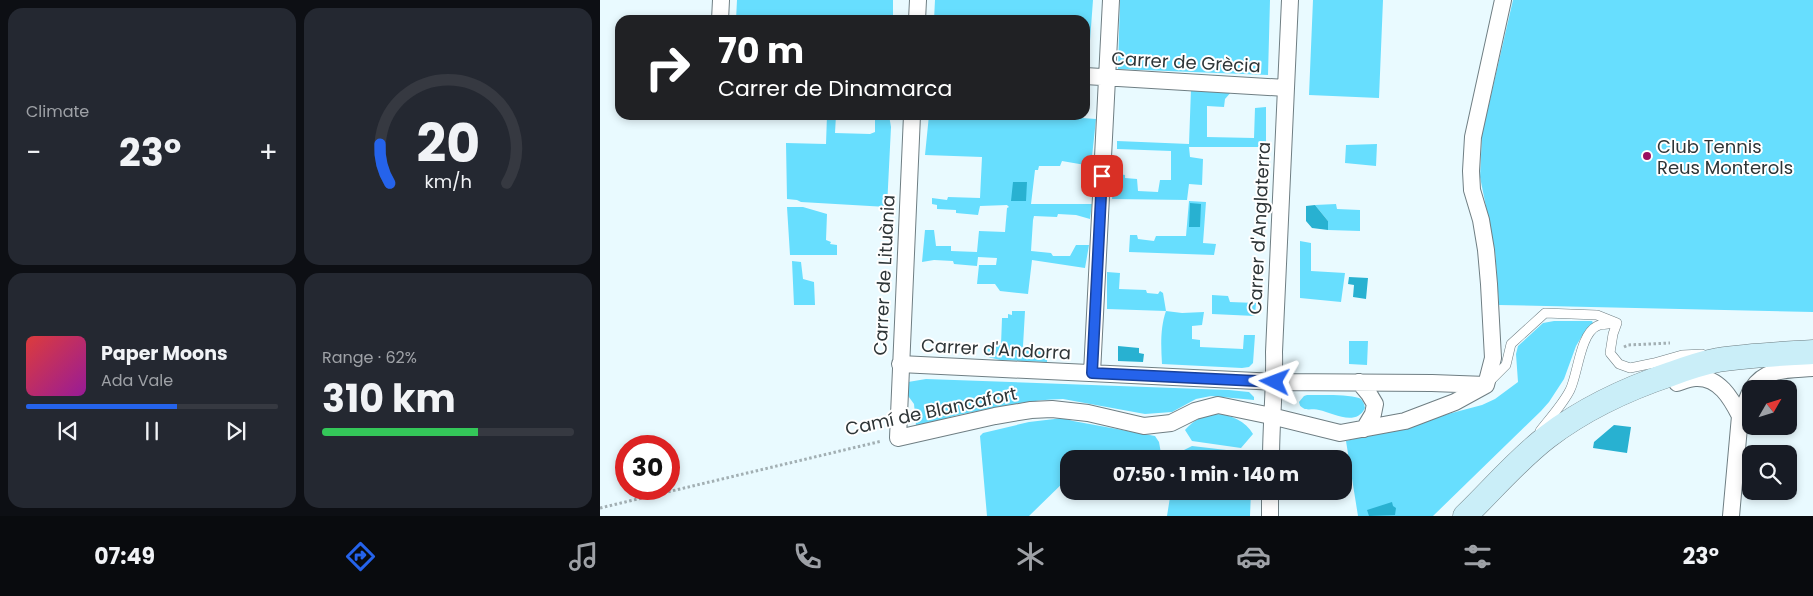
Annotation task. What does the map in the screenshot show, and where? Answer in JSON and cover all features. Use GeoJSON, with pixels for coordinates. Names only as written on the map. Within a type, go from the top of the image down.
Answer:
{"type":"FeatureCollection","features":[{"type":"Feature","properties":{"kind":"main road"},"geometry":{"type":"LineString","coordinates":[[1465,516],[1546,438],[1574,418],[1610,397],[1693,366],[1717,360],[1762,354],[1813,352]]}},
{"type":"Feature","properties":{"kind":"street"},"geometry":{"type":"LineString","coordinates":[[720,15],[721,0]]}},
{"type":"Feature","properties":{"kind":"street"},"geometry":{"type":"LineString","coordinates":[[917,15],[918,0]]}},
{"type":"Feature","properties":{"kind":"street"},"geometry":{"type":"LineString","coordinates":[[1092,373],[1111,0]]}},
{"type":"Feature","properties":{"kind":"street","name":"Carrer d'Anglaterra"},"geometry":{"type":"LineString","coordinates":[[1271,450],[1290,0]]}},
{"type":"Feature","properties":{"kind":"street"},"geometry":{"type":"LineString","coordinates":[[1271,416],[1340,433],[1405,421],[1455,402],[1486,385],[1493,358],[1489,284],[1486,250],[1481,220],[1472,190],[1471,170],[1473,137],[1503,0]]}},
{"type":"Feature","properties":{"kind":"street","name":"Carrer de Grècia"},"geometry":{"type":"LineString","coordinates":[[1090,76],[1286,88]]}},
{"type":"Feature","properties":{"kind":"street","name":"Carrer de Lituània"},"geometry":{"type":"LineString","coordinates":[[898,438],[912,120]]}},
{"type":"Feature","properties":{"kind":"street","name":"Carrer d'Andorra"},"geometry":{"type":"LineString","coordinates":[[900,364],[1275,382],[1486,385]]}},
{"type":"Feature","properties":{"kind":"street"},"geometry":{"type":"LineString","coordinates":[[1759,380],[1773,371],[1813,368]]}},
{"type":"Feature","properties":{"kind":"street"},"geometry":{"type":"LineString","coordinates":[[1574,418],[1695,377],[1710,380],[1721,388],[1732,401],[1740,416]]}},
{"type":"Feature","properties":{"kind":"street"},"geometry":{"type":"LineString","coordinates":[[1359,382],[1370,394],[1375,404],[1373,414],[1364,429]]}},
{"type":"Feature","properties":{"kind":"street","name":"Camí de Blancafort"},"geometry":{"type":"LineString","coordinates":[[898,438],[995,416],[1031,410],[1052,409],[1081,412],[1144,426],[1171,423],[1195,411],[1218,405],[1271,416]]}},
{"type":"Feature","properties":{"kind":"street"},"geometry":{"type":"LineString","coordinates":[[1730,516],[1742,412]]}},
{"type":"Feature","properties":{"kind":"street"},"geometry":{"type":"LineString","coordinates":[[1270,500],[1270,516]]}},
{"type":"Feature","properties":{"kind":"lane"},"geometry":{"type":"LineString","coordinates":[[1486,385],[1506,365],[1511,344],[1545,313],[1598,314],[1617,323]]}},
{"type":"Feature","properties":{"kind":"lane"},"geometry":{"type":"LineString","coordinates":[[1617,323],[1610,353],[1619,364],[1630,368],[1682,355],[1712,353],[1762,354]]}},
{"type":"Feature","properties":{"kind":"lane"},"geometry":{"type":"LineString","coordinates":[[1512,470],[1570,391],[1586,338],[1597,326],[1617,323]]}},
{"type":"Feature","properties":{"kind":"path","name":"Camí de Blancafort"},"geometry":{"type":"LineString","coordinates":[[600,508],[898,438]]}},
{"type":"Feature","properties":{"kind":"shaded area"},"geometry":{"type":"Polygon","coordinates":[[[737,0],[893,0],[893,15],[736,15],[737,0]]]}},
{"type":"Feature","properties":{"kind":"shaded area"},"geometry":{"type":"Polygon","coordinates":[[[935,0],[1093,0],[1090,41],[1090,15],[934,15],[935,0]]]}},
{"type":"Feature","properties":{"kind":"shaded area"},"geometry":{"type":"Polygon","coordinates":[[[1120,0],[1270,0],[1268,75],[1118,69],[1120,0]]]}},
{"type":"Feature","properties":{"kind":"shaded area"},"geometry":{"type":"Polygon","coordinates":[[[1313,0],[1383,0],[1379,98],[1309,95],[1313,0]]]}},
{"type":"Feature","properties":{"kind":"shaded area","name":"Club Tennis Reus Monterols"},"geometry":{"type":"Polygon","coordinates":[[[1513,0],[1813,0],[1813,312],[1499,305],[1495,251],[1480,177],[1482,134],[1513,0]]]}},
{"type":"Feature","properties":{"kind":"shaded area"},"geometry":{"type":"Polygon","coordinates":[[[1191,89],[1232,91],[1225,99],[1224,107],[1207,106],[1207,137],[1254,138],[1255,108],[1266,107],[1266,147],[1189,147],[1190,157],[1203,159],[1202,185],[1189,184],[1187,200],[1112,199],[1114,173],[1125,175],[1125,178],[1137,179],[1138,191],[1158,192],[1160,180],[1171,180],[1171,151],[1117,149],[1117,141],[1189,144],[1191,89]]]}},
{"type":"Feature","properties":{"kind":"shaded area"},"geometry":{"type":"Polygon","coordinates":[[[1096,119],[1091,166],[1062,161],[1060,166],[1039,166],[1038,170],[1035,170],[1031,204],[1092,204],[1090,219],[1076,215],[1058,214],[1057,217],[1034,216],[1033,220],[1031,251],[1051,253],[1053,256],[1070,256],[1076,245],[1089,245],[1085,268],[1032,260],[1028,294],[1000,291],[995,284],[977,284],[979,265],[996,265],[997,258],[978,257],[977,266],[954,264],[953,261],[934,260],[922,262],[925,230],[934,230],[936,246],[951,246],[951,251],[977,252],[979,231],[1005,232],[1007,208],[1009,207],[1007,205],[980,206],[978,215],[956,213],[956,210],[937,209],[937,205],[932,204],[932,198],[947,200],[948,197],[980,198],[982,157],[925,155],[928,120],[1096,119]]]}},
{"type":"Feature","properties":{"kind":"shaded area"},"geometry":{"type":"Polygon","coordinates":[[[827,120],[836,120],[835,133],[870,134],[875,132],[875,120],[890,120],[887,207],[801,202],[787,199],[786,143],[826,144],[827,120]]]}},
{"type":"Feature","properties":{"kind":"shaded area"},"geometry":{"type":"Polygon","coordinates":[[[1377,144],[1376,166],[1345,163],[1346,145],[1377,144]]]}},
{"type":"Feature","properties":{"kind":"shaded area"},"geometry":{"type":"Polygon","coordinates":[[[1013,182],[1027,182],[1026,201],[1011,201],[1013,182]]]}},
{"type":"Feature","properties":{"kind":"shaded area"},"geometry":{"type":"Polygon","coordinates":[[[1189,201],[1206,202],[1203,243],[1216,244],[1214,255],[1129,252],[1130,235],[1137,235],[1138,239],[1154,241],[1156,236],[1186,236],[1189,201]]]}},
{"type":"Feature","properties":{"kind":"shaded area"},"geometry":{"type":"Polygon","coordinates":[[[1190,203],[1201,204],[1200,227],[1189,227],[1190,203]]]}},
{"type":"Feature","properties":{"kind":"shaded area"},"geometry":{"type":"Polygon","coordinates":[[[1336,204],[1337,209],[1360,210],[1360,231],[1328,230],[1328,221],[1315,205],[1336,204]]]}},
{"type":"Feature","properties":{"kind":"shaded area"},"geometry":{"type":"Polygon","coordinates":[[[1315,205],[1328,221],[1328,230],[1312,228],[1306,221],[1306,206],[1315,205]]]}},
{"type":"Feature","properties":{"kind":"shaded area"},"geometry":{"type":"Polygon","coordinates":[[[787,207],[803,207],[827,214],[826,240],[831,242],[830,244],[837,245],[837,255],[790,255],[787,207]]]}},
{"type":"Feature","properties":{"kind":"shaded area"},"geometry":{"type":"Polygon","coordinates":[[[1300,241],[1311,243],[1311,271],[1345,273],[1341,302],[1300,298],[1300,241]]]}},
{"type":"Feature","properties":{"kind":"shaded area"},"geometry":{"type":"Polygon","coordinates":[[[792,261],[801,262],[803,279],[814,282],[815,305],[794,305],[792,261]]]}},
{"type":"Feature","properties":{"kind":"shaded area"},"geometry":{"type":"Polygon","coordinates":[[[1107,272],[1120,273],[1119,289],[1146,290],[1147,293],[1158,294],[1160,291],[1163,293],[1166,311],[1107,309],[1107,272]]]}},
{"type":"Feature","properties":{"kind":"shaded area"},"geometry":{"type":"Polygon","coordinates":[[[1349,277],[1368,278],[1366,299],[1353,297],[1354,285],[1348,284],[1349,277]]]}},
{"type":"Feature","properties":{"kind":"shaded area"},"geometry":{"type":"Polygon","coordinates":[[[1212,295],[1228,296],[1230,302],[1256,303],[1255,316],[1212,314],[1212,295]]]}},
{"type":"Feature","properties":{"kind":"shaded area"},"geometry":{"type":"Polygon","coordinates":[[[1012,311],[1025,311],[1023,346],[1048,349],[1047,362],[1000,360],[984,356],[986,347],[989,344],[1001,345],[1002,318],[1008,318],[1008,314],[1012,315],[1012,311]]]}},
{"type":"Feature","properties":{"kind":"shaded area"},"geometry":{"type":"Polygon","coordinates":[[[1166,311],[1182,313],[1204,312],[1202,325],[1192,326],[1192,339],[1200,340],[1200,347],[1243,349],[1244,335],[1255,335],[1253,363],[1249,367],[1242,368],[1162,364],[1161,344],[1166,311]]]}},
{"type":"Feature","properties":{"kind":"shaded area"},"geometry":{"type":"Polygon","coordinates":[[[1554,321],[1592,321],[1594,325],[1582,336],[1576,346],[1564,379],[1541,411],[1433,516],[1358,516],[1352,478],[1352,450],[1347,450],[1346,441],[1482,405],[1495,399],[1518,382],[1516,354],[1518,346],[1543,323],[1554,321]]]}},
{"type":"Feature","properties":{"kind":"shaded area"},"geometry":{"type":"Polygon","coordinates":[[[1349,341],[1368,341],[1367,365],[1349,364],[1349,341]]]}},
{"type":"Feature","properties":{"kind":"shaded area"},"geometry":{"type":"Polygon","coordinates":[[[1118,346],[1139,348],[1139,353],[1144,354],[1143,362],[1118,361],[1118,346]]]}},
{"type":"Feature","properties":{"kind":"shaded area"},"geometry":{"type":"Polygon","coordinates":[[[926,379],[1229,390],[1249,392],[1254,397],[1254,400],[1211,396],[1196,399],[1172,412],[1145,414],[1063,399],[997,407],[916,425],[914,404],[906,393],[908,382],[926,379]]]}},
{"type":"Feature","properties":{"kind":"shaded area"},"geometry":{"type":"Polygon","coordinates":[[[1307,395],[1359,398],[1364,403],[1365,408],[1361,414],[1350,418],[1317,409],[1305,409],[1299,402],[1307,395]]]}},
{"type":"Feature","properties":{"kind":"shaded area"},"geometry":{"type":"Polygon","coordinates":[[[1215,414],[1237,419],[1246,425],[1253,434],[1241,448],[1192,441],[1185,430],[1198,419],[1215,414]]]}},
{"type":"Feature","properties":{"kind":"shaded area"},"geometry":{"type":"Polygon","coordinates":[[[1063,418],[1155,436],[1159,442],[1160,450],[1060,450],[1060,486],[1029,516],[987,516],[980,436],[983,433],[1029,422],[1063,418]]]}},
{"type":"Feature","properties":{"kind":"shaded area"},"geometry":{"type":"Polygon","coordinates":[[[1614,425],[1631,427],[1627,453],[1593,448],[1594,442],[1614,425]]]}},
{"type":"Feature","properties":{"kind":"shaded area"},"geometry":{"type":"Polygon","coordinates":[[[1192,446],[1226,450],[1184,450],[1192,446]]]}},
{"type":"Feature","properties":{"kind":"shaded area"},"geometry":{"type":"Polygon","coordinates":[[[1170,500],[1251,500],[1250,516],[1167,516],[1170,500]]]}},
{"type":"Feature","properties":{"kind":"shaded area"},"geometry":{"type":"Polygon","coordinates":[[[1392,502],[1396,508],[1395,515],[1369,516],[1367,510],[1392,502]]]}},
{"type":"Feature","properties":{"kind":"place","name":"Club Tennis Reus Monterols"},"geometry":{"type":"Point","coordinates":[1647,156]}},
{"type":"Feature","properties":{"kind":"route"},"geometry":{"type":"LineString","coordinates":[[1102,176],[1092,373],[1275,382]]}}]}
